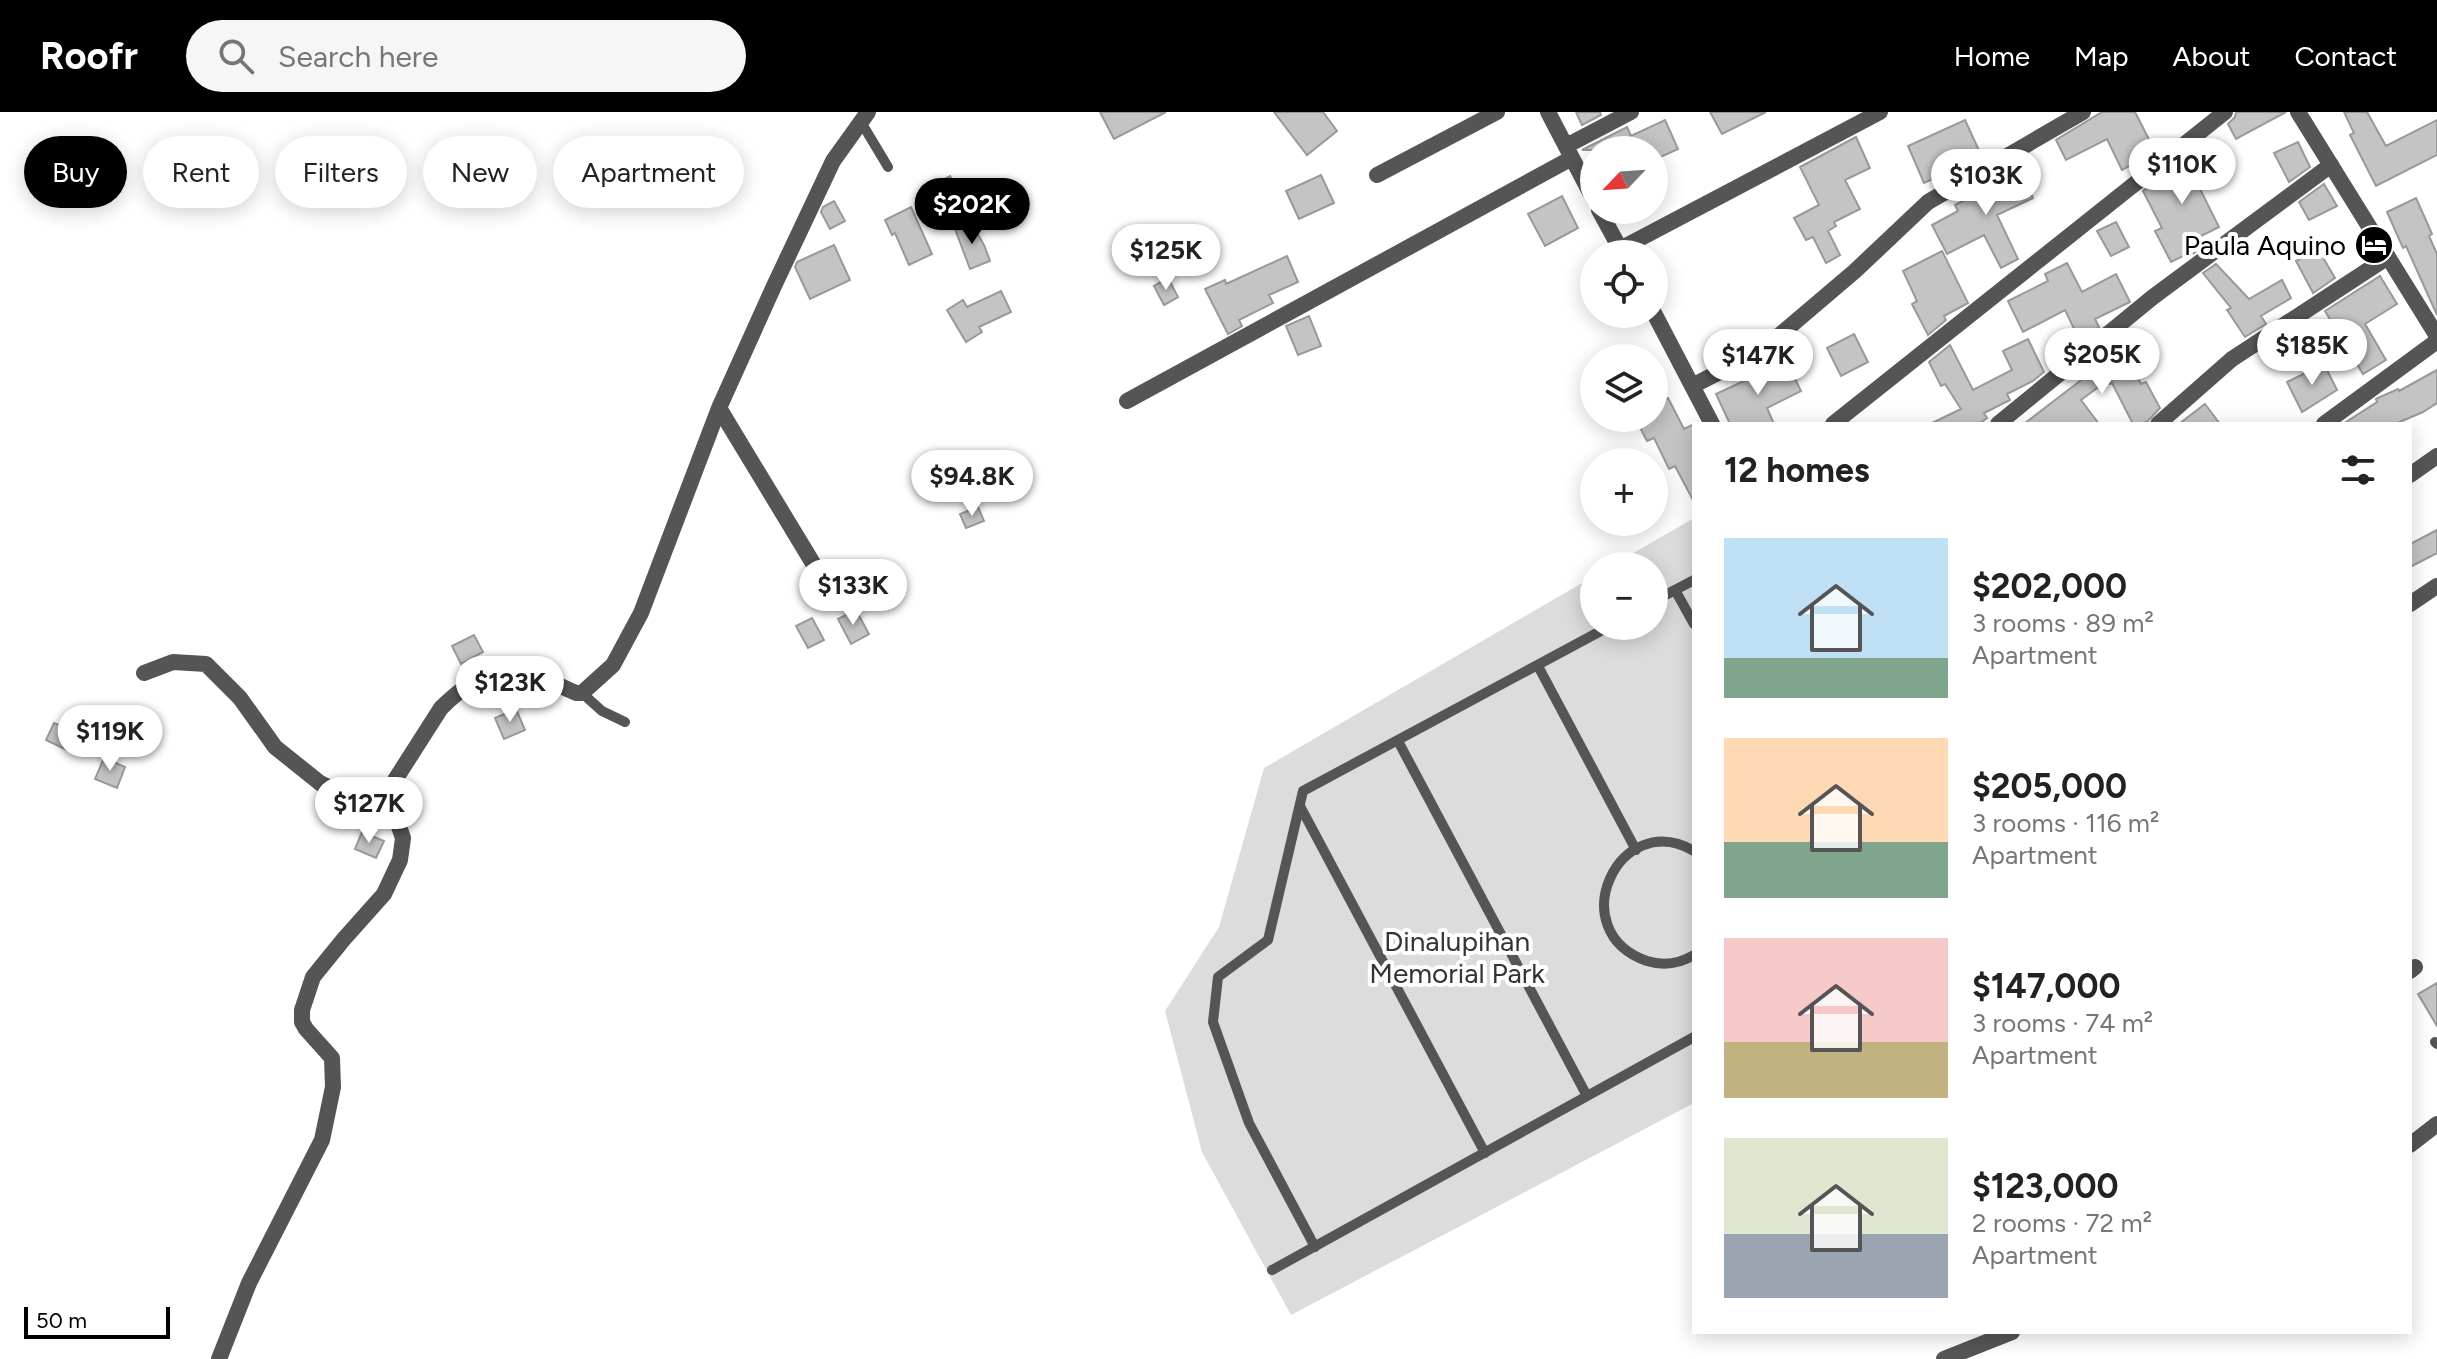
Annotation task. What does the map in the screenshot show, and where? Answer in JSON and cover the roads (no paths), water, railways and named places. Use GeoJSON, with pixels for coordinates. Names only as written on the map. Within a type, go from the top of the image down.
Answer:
{"type":"FeatureCollection","features":[{"type":"Feature","properties":{"kind":"street"},"geometry":{"type":"LineString","coordinates":[[1377,175],[1497,112]]}},
{"type":"Feature","properties":{"kind":"street"},"geometry":{"type":"LineString","coordinates":[[1548,112],[1580,173]]}},
{"type":"Feature","properties":{"kind":"street"},"geometry":{"type":"LineString","coordinates":[[1127,401],[1569,152],[1631,112]]}},
{"type":"Feature","properties":{"kind":"street"},"geometry":{"type":"LineString","coordinates":[[1643,240],[1880,112]]}},
{"type":"Feature","properties":{"kind":"street"},"geometry":{"type":"LineString","coordinates":[[1692,386],[1761,351],[1855,271],[1928,202],[2083,112]]}},
{"type":"Feature","properties":{"kind":"street"},"geometry":{"type":"LineString","coordinates":[[1836,422],[2225,112]]}},
{"type":"Feature","properties":{"kind":"street"},"geometry":{"type":"LineString","coordinates":[[2298,112],[2437,338],[2327,422]]}},
{"type":"Feature","properties":{"kind":"street"},"geometry":{"type":"LineString","coordinates":[[219,1359],[249,1283],[278,1232],[322,1140],[333,1087],[332,1058],[306,1029],[302,1022],[302,1010],[313,977],[384,894],[400,860],[403,838],[390,801],[395,780],[441,708],[450,698],[485,675],[515,668],[582,693],[613,665],[641,613],[719,408],[833,161],[864,117]]}},
{"type":"Feature","properties":{"kind":"street"},"geometry":{"type":"LineString","coordinates":[[2000,422],[2153,297],[2331,165]]}},
{"type":"Feature","properties":{"kind":"street"},"geometry":{"type":"LineString","coordinates":[[2160,422],[2232,359],[2388,257]]}},
{"type":"Feature","properties":{"kind":"street"},"geometry":{"type":"LineString","coordinates":[[1662,328],[1711,422]]}},
{"type":"Feature","properties":{"kind":"street"},"geometry":{"type":"LineString","coordinates":[[719,408],[834,598]]}},
{"type":"Feature","properties":{"kind":"street"},"geometry":{"type":"LineString","coordinates":[[2412,474],[2437,456]]}},
{"type":"Feature","properties":{"kind":"street"},"geometry":{"type":"LineString","coordinates":[[2412,603],[2437,586]]}},
{"type":"Feature","properties":{"kind":"street"},"geometry":{"type":"LineString","coordinates":[[144,673],[173,662],[206,664],[240,698],[275,747],[320,783],[354,800],[390,801]]}},
{"type":"Feature","properties":{"kind":"street"},"geometry":{"type":"LineString","coordinates":[[2412,1143],[2437,1124]]}},
{"type":"Feature","properties":{"kind":"street"},"geometry":{"type":"LineString","coordinates":[[1944,1359],[2007,1334]]}},
{"type":"Feature","properties":{"kind":"lane"},"geometry":{"type":"LineString","coordinates":[[864,117],[888,167]]}},
{"type":"Feature","properties":{"kind":"lane"},"geometry":{"type":"LineString","coordinates":[[1668,594],[1692,581]]}},
{"type":"Feature","properties":{"kind":"lane"},"geometry":{"type":"LineString","coordinates":[[1675,590],[1692,620]]}},
{"type":"Feature","properties":{"kind":"lane"},"geometry":{"type":"LineString","coordinates":[[1315,1247],[1249,1123],[1213,1022],[1218,977],[1268,940],[1303,791],[1585,640]]}},
{"type":"Feature","properties":{"kind":"lane"},"geometry":{"type":"LineString","coordinates":[[1538,666],[1636,850]]}},
{"type":"Feature","properties":{"kind":"lane"},"geometry":{"type":"LineString","coordinates":[[582,693],[602,711],[625,722]]}},
{"type":"Feature","properties":{"kind":"lane"},"geometry":{"type":"LineString","coordinates":[[1398,741],[1587,1096]]}},
{"type":"Feature","properties":{"kind":"lane"},"geometry":{"type":"LineString","coordinates":[[1300,806],[1485,1153]]}},
{"type":"Feature","properties":{"kind":"lane"},"geometry":{"type":"LineString","coordinates":[[1692,850],[1668,842],[1646,844],[1626,854],[1612,871],[1604,892],[1604,914],[1614,938],[1633,956],[1657,964],[1683,962],[1692,956]]}},
{"type":"Feature","properties":{"kind":"lane"},"geometry":{"type":"LineString","coordinates":[[1272,1270],[1692,1038]]}},
{"type":"Feature","properties":{"kind":"place","name":"Paula Aquino"},"geometry":{"type":"Point","coordinates":[2374,245]}},
{"type":"Feature","properties":{"kind":"park label","name":"Dinalupihan Memorial Park"},"geometry":{"type":"Point","coordinates":[1457,957]}}]}
